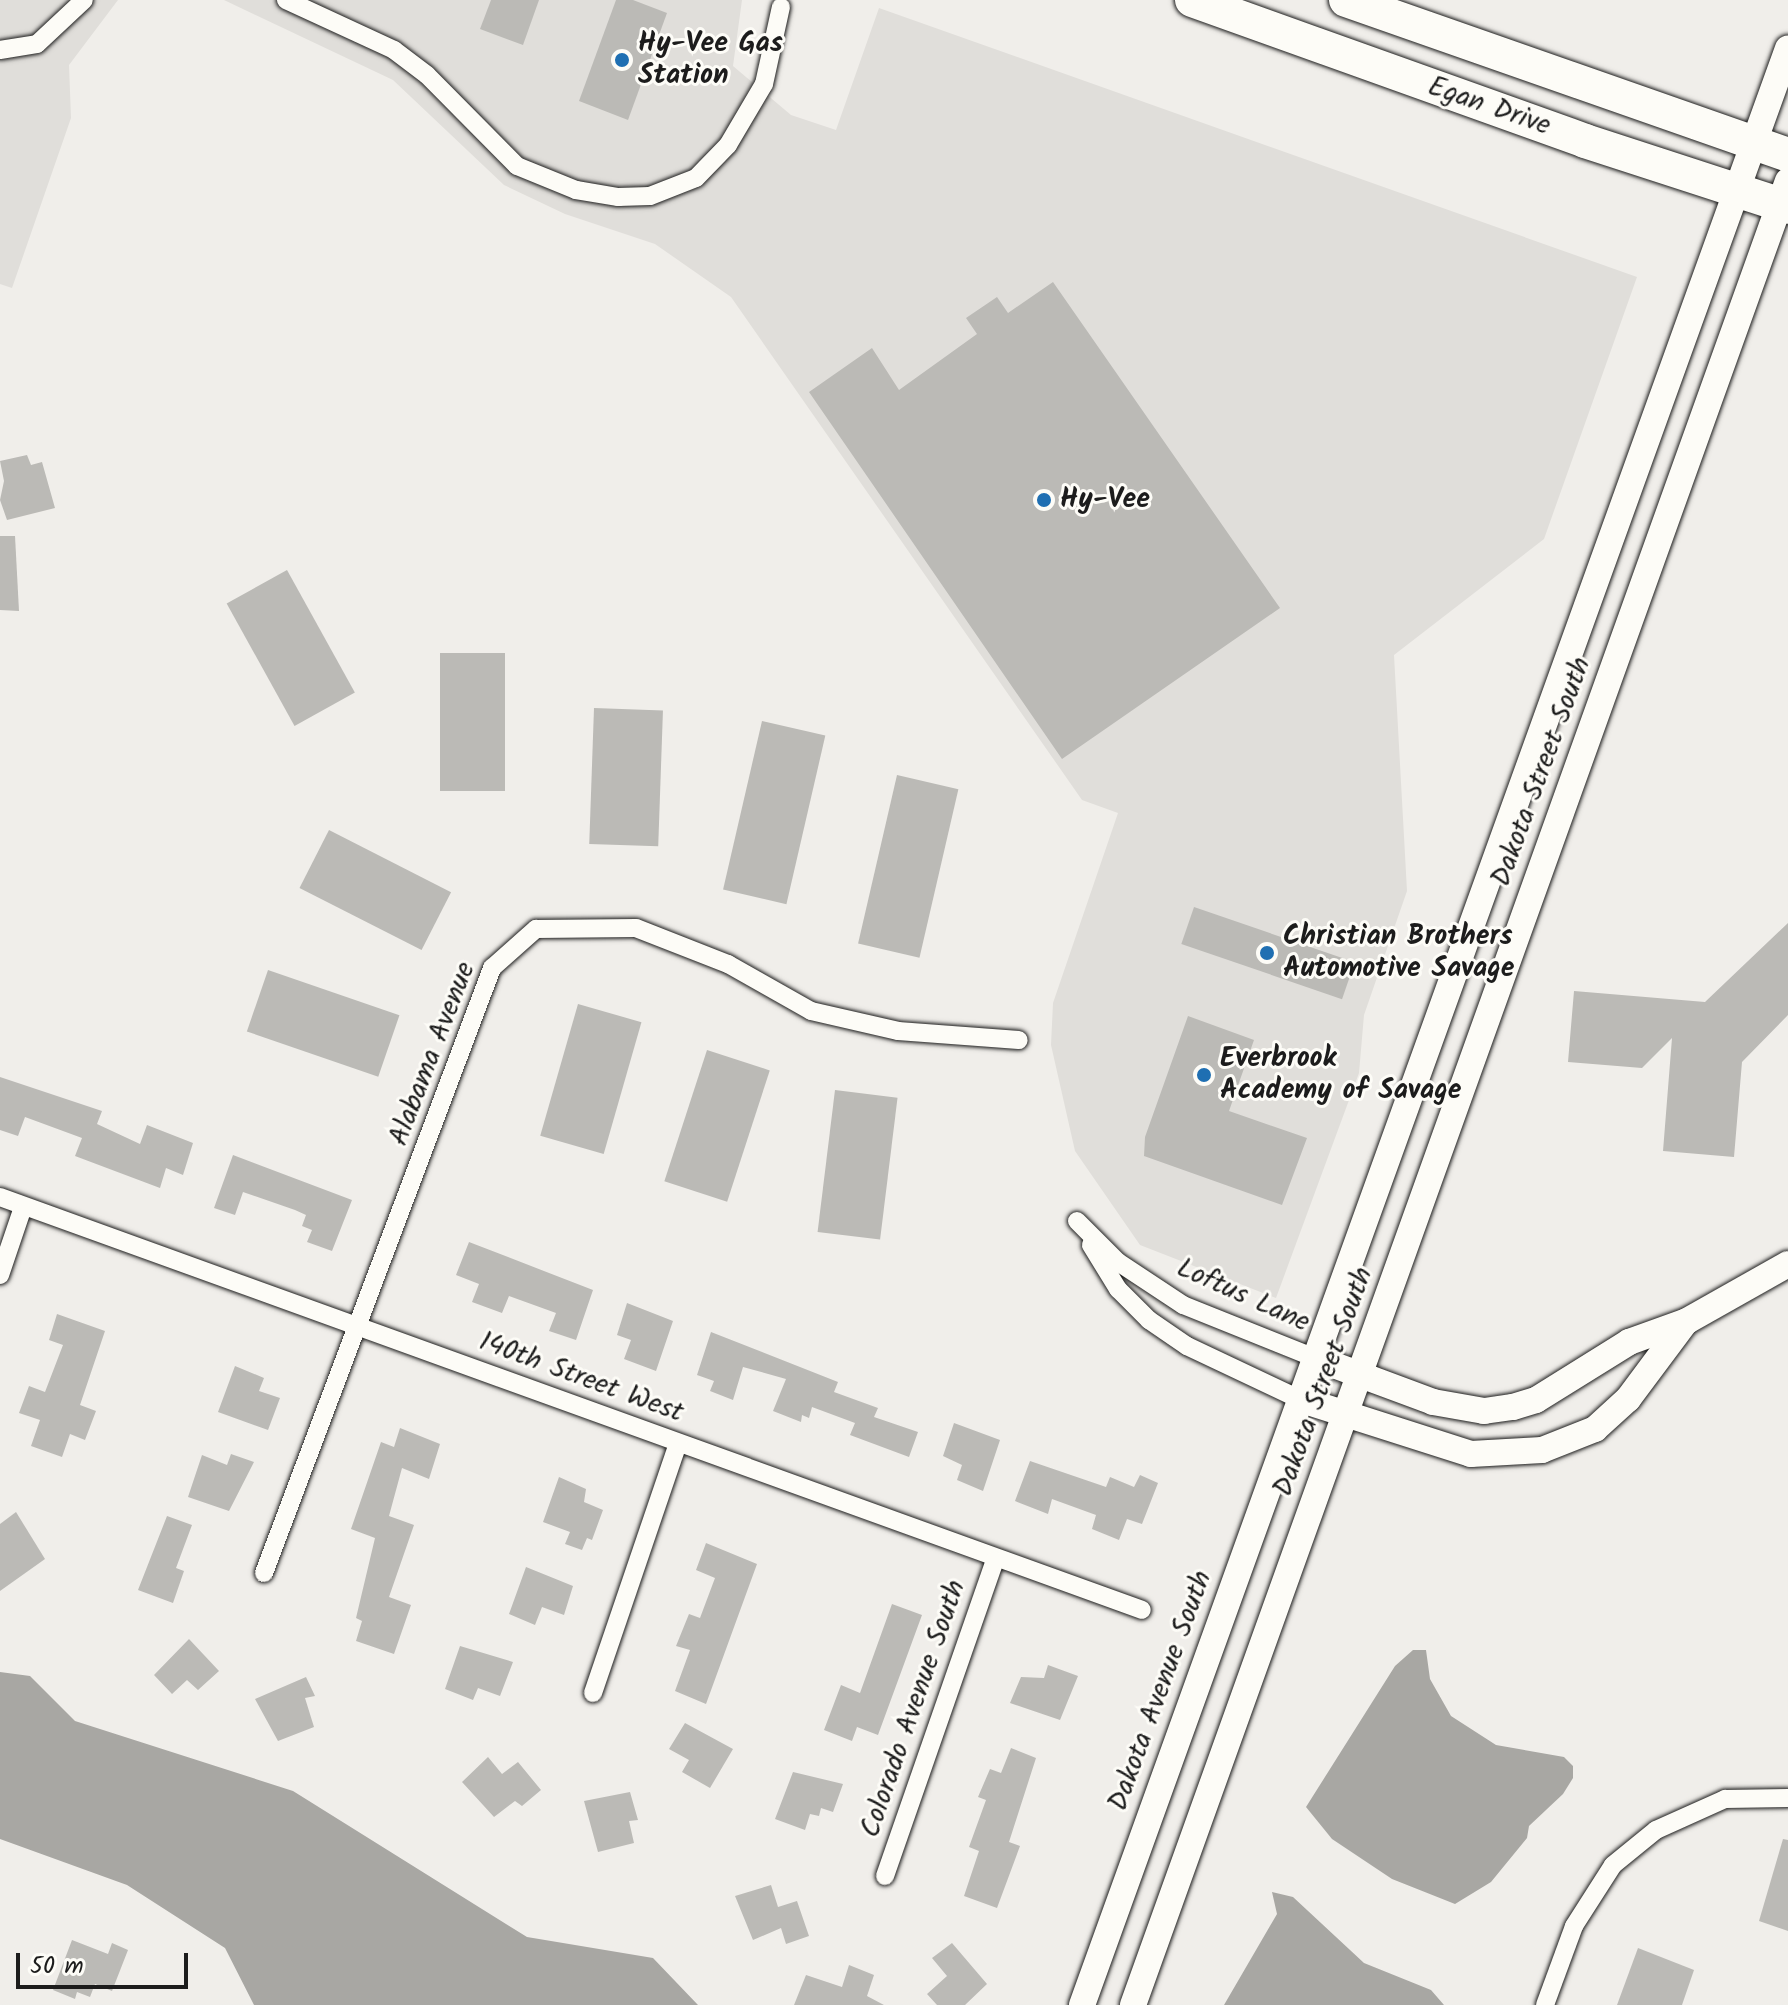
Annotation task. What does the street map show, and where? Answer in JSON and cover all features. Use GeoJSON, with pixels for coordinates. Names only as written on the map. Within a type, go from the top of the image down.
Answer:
{"type":"FeatureCollection","features":[{"type":"Feature","properties":{"kind":"highway","name":"Egan Drive"},"geometry":{"type":"LineString","coordinates":[[1192,0],[1570,136],[1736,189],[1785,197]]}},
{"type":"Feature","properties":{"kind":"highway","name":"Egan Drive"},"geometry":{"type":"LineString","coordinates":[[1346,0],[1788,155]]}},
{"type":"Feature","properties":{"kind":"main road","name":"Dakota Street South"},"geometry":{"type":"LineString","coordinates":[[1299,1399],[1788,48]]}},
{"type":"Feature","properties":{"kind":"main road","name":"Dakota Street South"},"geometry":{"type":"LineString","coordinates":[[1133,2005],[1785,197]]}},
{"type":"Feature","properties":{"kind":"main road"},"geometry":{"type":"LineString","coordinates":[[1315,1358],[1461,1409],[1513,1407],[1536,1400],[1629,1342],[1687,1321],[1788,1264]]}},
{"type":"Feature","properties":{"kind":"main road"},"geometry":{"type":"LineString","coordinates":[[1299,1399],[1471,1454],[1508,1455],[1567,1444],[1595,1429],[1628,1399],[1687,1321]]}},
{"type":"Feature","properties":{"kind":"main road","name":"Dakota Avenue South"},"geometry":{"type":"LineString","coordinates":[[1082,2005],[1299,1399]]}},
{"type":"Feature","properties":{"kind":"street"},"geometry":{"type":"LineString","coordinates":[[0,50],[37,44],[84,0]]}},
{"type":"Feature","properties":{"kind":"street"},"geometry":{"type":"LineString","coordinates":[[286,0],[355,30],[427,75],[517,166],[576,190],[650,196],[696,178],[728,145],[764,84],[782,2]]}},
{"type":"Feature","properties":{"kind":"street","name":"Alabama Avenue"},"geometry":{"type":"LineString","coordinates":[[264,1573],[492,968],[536,929],[636,928],[728,964],[811,1011],[898,1031],[1019,1040]]}},
{"type":"Feature","properties":{"kind":"street","name":"140th Street West"},"geometry":{"type":"LineString","coordinates":[[0,1197],[995,1561],[1142,1610]]}},
{"type":"Feature","properties":{"kind":"street"},"geometry":{"type":"LineString","coordinates":[[0,1275],[23,1207]]}},
{"type":"Feature","properties":{"kind":"street","name":"Loftus Lane"},"geometry":{"type":"LineString","coordinates":[[1077,1221],[1118,1262],[1183,1305],[1315,1358]]}},
{"type":"Feature","properties":{"kind":"street"},"geometry":{"type":"LineString","coordinates":[[1089,1243],[1118,1289],[1149,1320],[1187,1346],[1299,1399]]}},
{"type":"Feature","properties":{"kind":"street"},"geometry":{"type":"LineString","coordinates":[[593,1693],[678,1443]]}},
{"type":"Feature","properties":{"kind":"street","name":"Colorado Avenue South"},"geometry":{"type":"LineString","coordinates":[[885,1876],[995,1561]]}},
{"type":"Feature","properties":{"kind":"street"},"geometry":{"type":"LineString","coordinates":[[1545,2005],[1574,1926],[1613,1865],[1656,1830],[1725,1799],[1788,1798]]}},
{"type":"Feature","properties":{"kind":"shaded area"},"geometry":{"type":"Polygon","coordinates":[[[0,0],[118,0],[69,65],[71,118],[12,288],[0,284],[0,0]]]}},
{"type":"Feature","properties":{"kind":"shaded area"},"geometry":{"type":"Polygon","coordinates":[[[224,0],[742,0],[733,66],[791,115],[836,130],[879,8],[1637,277],[1544,539],[1394,655],[1407,891],[1364,1015],[1359,1073],[1276,1298],[1140,1245],[1075,1151],[1051,1045],[1053,1003],[1118,813],[1082,800],[731,297],[655,244],[565,214],[504,185],[393,80],[224,0]]]}},
{"type":"Feature","properties":{"kind":"shaded area"},"geometry":{"type":"Polygon","coordinates":[[[1413,1650],[1426,1650],[1430,1679],[1451,1716],[1496,1745],[1564,1757],[1573,1766],[1573,1778],[1563,1794],[1529,1826],[1527,1838],[1491,1882],[1455,1904],[1392,1879],[1332,1839],[1306,1807],[1395,1666],[1413,1650]]]}},
{"type":"Feature","properties":{"kind":"shaded area"},"geometry":{"type":"Polygon","coordinates":[[[0,1672],[30,1676],[75,1721],[293,1791],[527,1937],[653,1958],[698,2005],[254,2005],[225,1948],[127,1885],[0,1839],[0,1672]]]}},
{"type":"Feature","properties":{"kind":"shaded area"},"geometry":{"type":"Polygon","coordinates":[[[1272,1892],[1293,1897],[1364,1963],[1431,1990],[1444,2005],[1224,2005],[1277,1914],[1272,1892]]]}},
{"type":"Feature","properties":{"kind":"building"},"geometry":{"type":"Polygon","coordinates":[[[491,0],[539,0],[523,45],[480,29],[491,0]]]}},
{"type":"Feature","properties":{"kind":"building","name":"Hy-Vee Gas Station"},"geometry":{"type":"Polygon","coordinates":[[[616,0],[633,0],[667,13],[628,120],[579,101],[616,0]]]}},
{"type":"Feature","properties":{"kind":"building","name":"Hy-Vee"},"geometry":{"type":"Polygon","coordinates":[[[1053,282],[1280,608],[1062,759],[809,392],[872,348],[899,390],[977,334],[966,318],[997,297],[1008,313],[1053,282]]]}},
{"type":"Feature","properties":{"kind":"building"},"geometry":{"type":"Polygon","coordinates":[[[27,455],[31,465],[42,462],[55,508],[7,520],[0,500],[4,481],[0,461],[27,455]]]}},
{"type":"Feature","properties":{"kind":"building"},"geometry":{"type":"Polygon","coordinates":[[[0,536],[15,536],[19,611],[0,610],[0,536]]]}},
{"type":"Feature","properties":{"kind":"building"},"geometry":{"type":"Polygon","coordinates":[[[287,570],[355,692],[295,726],[227,603],[287,570]]]}},
{"type":"Feature","properties":{"kind":"building"},"geometry":{"type":"Polygon","coordinates":[[[440,653],[505,653],[505,791],[440,791],[440,653]]]}},
{"type":"Feature","properties":{"kind":"building"},"geometry":{"type":"Polygon","coordinates":[[[594,708],[663,710],[658,846],[589,844],[594,708]]]}},
{"type":"Feature","properties":{"kind":"building"},"geometry":{"type":"Polygon","coordinates":[[[762,721],[825,736],[786,904],[723,890],[762,721]]]}},
{"type":"Feature","properties":{"kind":"building"},"geometry":{"type":"Polygon","coordinates":[[[897,775],[958,789],[919,958],[858,944],[897,775]]]}},
{"type":"Feature","properties":{"kind":"building"},"geometry":{"type":"Polygon","coordinates":[[[329,830],[451,892],[422,950],[299,888],[329,830]]]}},
{"type":"Feature","properties":{"kind":"building","name":"Christian Brothers Automotive Savage"},"geometry":{"type":"Polygon","coordinates":[[[1194,907],[1355,962],[1342,999],[1181,944],[1194,907]]]}},
{"type":"Feature","properties":{"kind":"building"},"geometry":{"type":"Polygon","coordinates":[[[1788,923],[1788,1015],[1742,1062],[1734,1157],[1663,1151],[1672,1038],[1642,1068],[1568,1062],[1574,991],[1705,1002],[1788,923]]]}},
{"type":"Feature","properties":{"kind":"building"},"geometry":{"type":"Polygon","coordinates":[[[268,970],[399,1015],[378,1077],[247,1031],[268,970]]]}},
{"type":"Feature","properties":{"kind":"building"},"geometry":{"type":"Polygon","coordinates":[[[578,1004],[641,1022],[604,1154],[540,1136],[578,1004]]]}},
{"type":"Feature","properties":{"kind":"building","name":"Everbrook Academy of Savage"},"geometry":{"type":"Polygon","coordinates":[[[1188,1016],[1254,1040],[1229,1111],[1307,1138],[1282,1205],[1144,1156],[1145,1137],[1188,1016]]]}},
{"type":"Feature","properties":{"kind":"building"},"geometry":{"type":"Polygon","coordinates":[[[707,1050],[770,1070],[727,1202],[664,1181],[707,1050]]]}},
{"type":"Feature","properties":{"kind":"building"},"geometry":{"type":"Polygon","coordinates":[[[0,1077],[102,1111],[97,1124],[140,1144],[147,1125],[193,1143],[183,1175],[166,1168],[160,1188],[75,1156],[82,1138],[25,1117],[18,1136],[0,1130],[0,1077]]]}},
{"type":"Feature","properties":{"kind":"building"},"geometry":{"type":"Polygon","coordinates":[[[835,1090],[898,1098],[880,1240],[818,1232],[835,1090]]]}},
{"type":"Feature","properties":{"kind":"building"},"geometry":{"type":"Polygon","coordinates":[[[233,1155],[352,1200],[332,1251],[307,1242],[312,1230],[302,1226],[306,1215],[295,1210],[243,1192],[235,1215],[214,1208],[233,1155]]]}},
{"type":"Feature","properties":{"kind":"building"},"geometry":{"type":"Polygon","coordinates":[[[469,1242],[593,1290],[576,1340],[549,1331],[556,1313],[509,1296],[502,1313],[472,1302],[479,1284],[456,1275],[469,1242]]]}},
{"type":"Feature","properties":{"kind":"building"},"geometry":{"type":"Polygon","coordinates":[[[627,1303],[673,1321],[656,1371],[624,1359],[631,1340],[617,1335],[627,1303]]]}},
{"type":"Feature","properties":{"kind":"building"},"geometry":{"type":"Polygon","coordinates":[[[57,1314],[105,1331],[80,1405],[96,1411],[85,1440],[70,1434],[62,1457],[31,1446],[40,1420],[19,1413],[29,1386],[45,1392],[63,1345],[49,1340],[57,1314]]]}},
{"type":"Feature","properties":{"kind":"building"},"geometry":{"type":"Polygon","coordinates":[[[711,1332],[838,1382],[834,1392],[878,1408],[874,1417],[918,1432],[909,1457],[850,1435],[855,1423],[812,1407],[809,1418],[802,1415],[801,1422],[773,1411],[786,1379],[743,1367],[733,1400],[710,1391],[714,1381],[697,1375],[711,1332]]]}},
{"type":"Feature","properties":{"kind":"building"},"geometry":{"type":"Polygon","coordinates":[[[235,1366],[264,1378],[259,1391],[280,1398],[268,1430],[218,1412],[235,1366]]]}},
{"type":"Feature","properties":{"kind":"building"},"geometry":{"type":"Polygon","coordinates":[[[954,1423],[1000,1440],[983,1491],[957,1480],[962,1465],[943,1456],[954,1423]]]}},
{"type":"Feature","properties":{"kind":"building"},"geometry":{"type":"Polygon","coordinates":[[[400,1428],[440,1444],[429,1479],[402,1468],[389,1516],[414,1525],[389,1597],[411,1605],[394,1654],[356,1641],[362,1621],[356,1618],[375,1538],[351,1529],[381,1442],[394,1447],[400,1428]]]}},
{"type":"Feature","properties":{"kind":"building"},"geometry":{"type":"Polygon","coordinates":[[[231,1454],[254,1462],[229,1511],[188,1497],[202,1455],[227,1465],[231,1454]]]}},
{"type":"Feature","properties":{"kind":"building"},"geometry":{"type":"Polygon","coordinates":[[[1030,1461],[1106,1487],[1110,1477],[1134,1487],[1140,1475],[1158,1483],[1142,1524],[1127,1519],[1119,1540],[1092,1529],[1096,1515],[1052,1499],[1048,1514],[1015,1501],[1030,1461]]]}},
{"type":"Feature","properties":{"kind":"building"},"geometry":{"type":"Polygon","coordinates":[[[559,1477],[586,1489],[584,1502],[603,1510],[592,1540],[587,1538],[582,1550],[565,1544],[570,1532],[543,1522],[559,1477]]]}},
{"type":"Feature","properties":{"kind":"building"},"geometry":{"type":"Polygon","coordinates":[[[16,1512],[45,1559],[0,1591],[0,1524],[16,1512]]]}},
{"type":"Feature","properties":{"kind":"building"},"geometry":{"type":"Polygon","coordinates":[[[167,1516],[192,1525],[176,1568],[184,1571],[173,1603],[138,1590],[167,1516]]]}},
{"type":"Feature","properties":{"kind":"building"},"geometry":{"type":"Polygon","coordinates":[[[706,1543],[757,1564],[706,1704],[675,1691],[690,1650],[676,1646],[689,1614],[700,1618],[715,1578],[696,1570],[706,1543]]]}},
{"type":"Feature","properties":{"kind":"building"},"geometry":{"type":"Polygon","coordinates":[[[526,1567],[573,1586],[564,1615],[542,1607],[535,1625],[509,1614],[526,1567]]]}},
{"type":"Feature","properties":{"kind":"building"},"geometry":{"type":"Polygon","coordinates":[[[892,1604],[922,1615],[878,1735],[857,1727],[852,1741],[824,1730],[841,1685],[860,1693],[892,1604]]]}},
{"type":"Feature","properties":{"kind":"building"},"geometry":{"type":"Polygon","coordinates":[[[189,1639],[219,1671],[198,1690],[187,1680],[172,1694],[154,1675],[189,1639]]]}},
{"type":"Feature","properties":{"kind":"building"},"geometry":{"type":"Polygon","coordinates":[[[460,1646],[513,1662],[500,1696],[478,1688],[473,1700],[445,1689],[460,1646]]]}},
{"type":"Feature","properties":{"kind":"building"},"geometry":{"type":"Polygon","coordinates":[[[1048,1665],[1078,1676],[1060,1720],[1010,1703],[1021,1677],[1044,1678],[1048,1665]]]}},
{"type":"Feature","properties":{"kind":"building"},"geometry":{"type":"Polygon","coordinates":[[[306,1677],[315,1696],[305,1698],[314,1727],[278,1741],[255,1699],[306,1677]]]}},
{"type":"Feature","properties":{"kind":"building"},"geometry":{"type":"Polygon","coordinates":[[[685,1723],[733,1749],[710,1788],[682,1772],[689,1760],[669,1749],[685,1723]]]}},
{"type":"Feature","properties":{"kind":"building"},"geometry":{"type":"Polygon","coordinates":[[[1011,1748],[1036,1758],[1009,1842],[1020,1846],[997,1908],[964,1896],[979,1851],[969,1847],[986,1800],[978,1797],[990,1769],[1001,1773],[1011,1748]]]}},
{"type":"Feature","properties":{"kind":"building"},"geometry":{"type":"Polygon","coordinates":[[[488,1757],[502,1774],[518,1762],[541,1790],[522,1806],[515,1801],[494,1817],[462,1782],[488,1757]]]}},
{"type":"Feature","properties":{"kind":"building"},"geometry":{"type":"Polygon","coordinates":[[[793,1772],[843,1784],[833,1812],[821,1808],[819,1816],[810,1814],[805,1830],[775,1819],[793,1772]]]}},
{"type":"Feature","properties":{"kind":"building"},"geometry":{"type":"Polygon","coordinates":[[[630,1792],[638,1820],[629,1821],[634,1843],[598,1852],[584,1801],[630,1792]]]}},
{"type":"Feature","properties":{"kind":"building"},"geometry":{"type":"Polygon","coordinates":[[[1783,1839],[1788,1840],[1788,1931],[1759,1921],[1783,1839]]]}},
{"type":"Feature","properties":{"kind":"building"},"geometry":{"type":"Polygon","coordinates":[[[771,1885],[778,1907],[797,1901],[809,1936],[786,1944],[781,1928],[753,1940],[735,1896],[771,1885]]]}},
{"type":"Feature","properties":{"kind":"building"},"geometry":{"type":"Polygon","coordinates":[[[72,1940],[108,1954],[112,1943],[128,1950],[112,1991],[95,1984],[90,1997],[77,1992],[75,1999],[53,1990],[72,1940]]]}},
{"type":"Feature","properties":{"kind":"building"},"geometry":{"type":"Polygon","coordinates":[[[952,1943],[987,1984],[965,2005],[937,2005],[927,1994],[947,1976],[932,1958],[952,1943]]]}},
{"type":"Feature","properties":{"kind":"building"},"geometry":{"type":"Polygon","coordinates":[[[1638,1948],[1694,1970],[1682,2005],[1617,2005],[1638,1948]]]}},
{"type":"Feature","properties":{"kind":"building"},"geometry":{"type":"Polygon","coordinates":[[[849,1965],[874,1975],[867,1996],[884,2005],[794,2005],[806,1975],[842,1987],[849,1965]]]}},
{"type":"Feature","properties":{"kind":"place","name":"Hy-Vee Gas Station"},"geometry":{"type":"Point","coordinates":[622,60]}},
{"type":"Feature","properties":{"kind":"place","name":"Hy-Vee"},"geometry":{"type":"Point","coordinates":[1044,500]}},
{"type":"Feature","properties":{"kind":"place","name":"Christian Brothers Automotive Savage"},"geometry":{"type":"Point","coordinates":[1267,953]}},
{"type":"Feature","properties":{"kind":"place","name":"Everbrook Academy of Savage"},"geometry":{"type":"Point","coordinates":[1204,1075]}}]}
